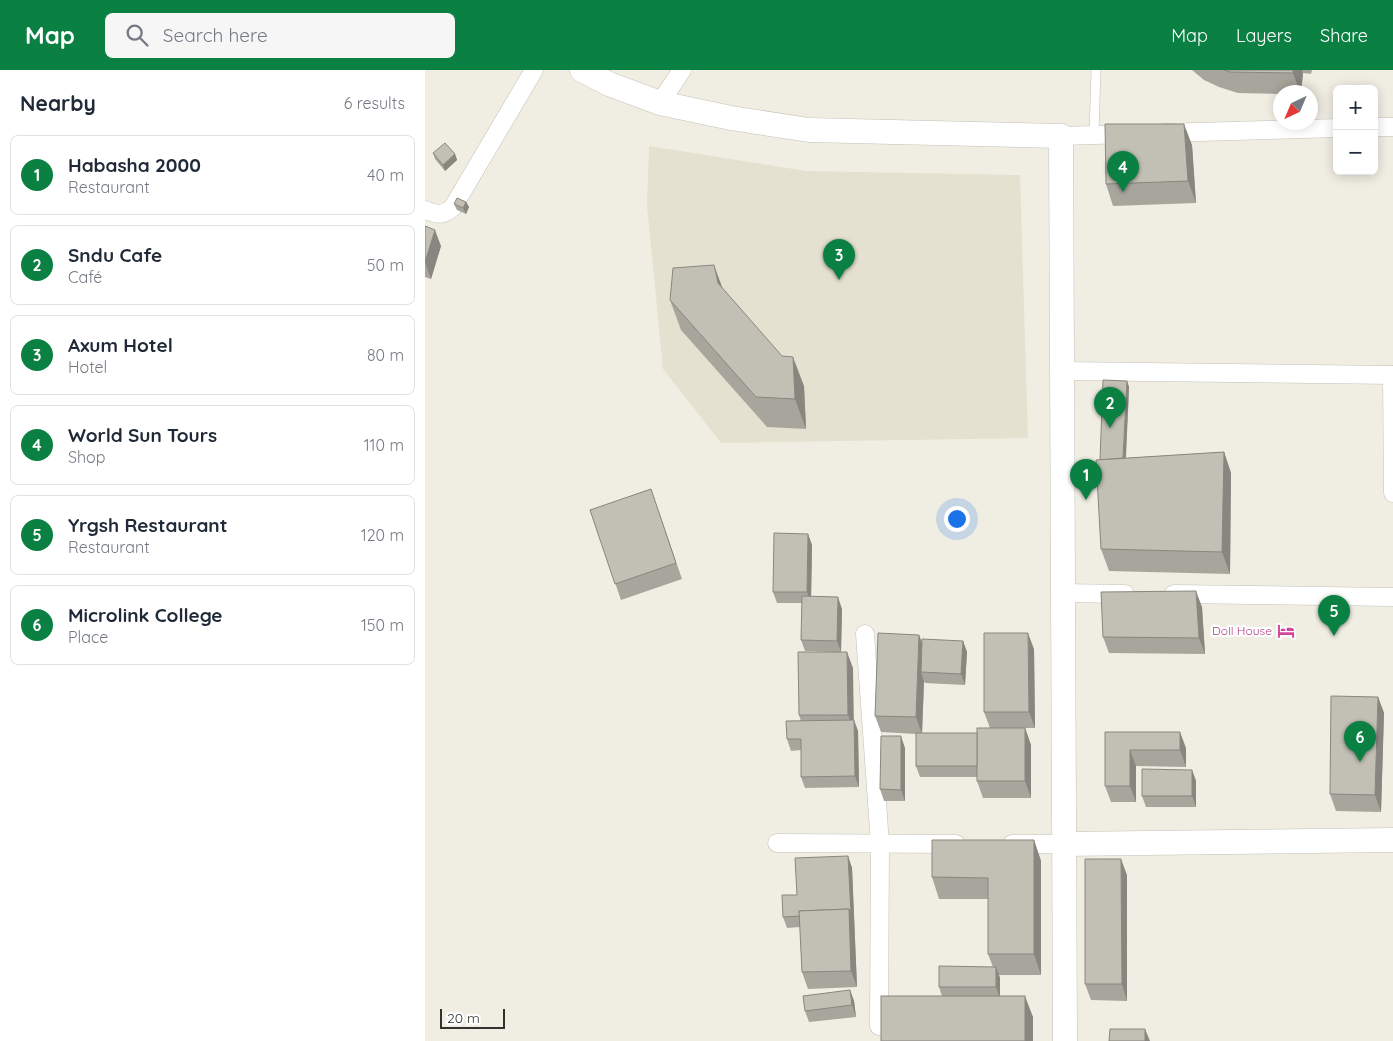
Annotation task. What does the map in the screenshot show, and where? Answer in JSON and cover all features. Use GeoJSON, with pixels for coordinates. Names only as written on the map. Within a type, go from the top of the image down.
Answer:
{"type":"FeatureCollection","features":[{"type":"Feature","properties":{"kind":"street"},"geometry":{"type":"LineString","coordinates":[[425,210],[441,214],[447,213],[453,207],[534,70]]}},
{"type":"Feature","properties":{"kind":"street"},"geometry":{"type":"LineString","coordinates":[[582,70],[609,84],[660,103],[731,118],[809,130],[1061,136],[1333,128]]}},
{"type":"Feature","properties":{"kind":"street"},"geometry":{"type":"LineString","coordinates":[[660,103],[682,70]]}},
{"type":"Feature","properties":{"kind":"street"},"geometry":{"type":"LineString","coordinates":[[1378,128],[1393,127]]}},
{"type":"Feature","properties":{"kind":"street"},"geometry":{"type":"LineString","coordinates":[[1061,136],[1065,1041]]}},
{"type":"Feature","properties":{"kind":"street"},"geometry":{"type":"LineString","coordinates":[[1062,371],[1392,375],[1393,493]]}},
{"type":"Feature","properties":{"kind":"street"},"geometry":{"type":"LineString","coordinates":[[1063,593],[1140,594]]}},
{"type":"Feature","properties":{"kind":"street"},"geometry":{"type":"LineString","coordinates":[[1160,594],[1393,597]]}},
{"type":"Feature","properties":{"kind":"street"},"geometry":{"type":"LineString","coordinates":[[865,634],[880,844],[879,1026]]}},
{"type":"Feature","properties":{"kind":"street"},"geometry":{"type":"LineString","coordinates":[[996,844],[1393,840]]}},
{"type":"Feature","properties":{"kind":"street"},"geometry":{"type":"LineString","coordinates":[[777,843],[977,844]]}},
{"type":"Feature","properties":{"kind":"lane"},"geometry":{"type":"LineString","coordinates":[[1094,134],[1096,70]]}},
{"type":"Feature","properties":{"kind":"shaded area"},"geometry":{"type":"Polygon","coordinates":[[[649,146],[806,171],[1020,175],[1028,438],[721,443],[663,369],[647,206],[649,146]]]}},
{"type":"Feature","properties":{"kind":"building"},"geometry":{"type":"Polygon","coordinates":[[[1224,70],[1293,70],[1293,73],[1230,72],[1224,70]]]}},
{"type":"Feature","properties":{"kind":"building"},"geometry":{"type":"Polygon","coordinates":[[[1105,124],[1184,124],[1188,181],[1106,184],[1105,124]]]}},
{"type":"Feature","properties":{"kind":"building"},"geometry":{"type":"Polygon","coordinates":[[[445,143],[455,154],[443,165],[433,153],[445,143]]]}},
{"type":"Feature","properties":{"kind":"building"},"geometry":{"type":"Polygon","coordinates":[[[457,198],[466,202],[463,208],[454,204],[457,198]]]}},
{"type":"Feature","properties":{"kind":"building"},"geometry":{"type":"Polygon","coordinates":[[[425,226],[435,230],[425,262],[425,226]]]}},
{"type":"Feature","properties":{"kind":"building"},"geometry":{"type":"Polygon","coordinates":[[[714,265],[718,283],[782,356],[793,357],[795,399],[756,397],[670,300],[673,268],[714,265]]]}},
{"type":"Feature","properties":{"kind":"building"},"geometry":{"type":"Polygon","coordinates":[[[1103,380],[1127,381],[1123,458],[1100,460],[1103,380]]]}},
{"type":"Feature","properties":{"kind":"building"},"geometry":{"type":"Polygon","coordinates":[[[1224,452],[1222,552],[1101,549],[1096,460],[1224,452]]]}},
{"type":"Feature","properties":{"kind":"building"},"geometry":{"type":"Polygon","coordinates":[[[651,489],[676,563],[615,584],[590,510],[651,489]]]}},
{"type":"Feature","properties":{"kind":"building"},"geometry":{"type":"Polygon","coordinates":[[[774,533],[808,534],[807,592],[773,592],[774,533]]]}},
{"type":"Feature","properties":{"kind":"building"},"geometry":{"type":"Polygon","coordinates":[[[1196,591],[1199,638],[1103,637],[1101,592],[1196,591]]]}},
{"type":"Feature","properties":{"kind":"building"},"geometry":{"type":"Polygon","coordinates":[[[802,596],[838,597],[837,641],[801,640],[802,596]]]}},
{"type":"Feature","properties":{"kind":"building"},"geometry":{"type":"Polygon","coordinates":[[[878,633],[919,635],[916,717],[875,716],[878,633]]]}},
{"type":"Feature","properties":{"kind":"building"},"geometry":{"type":"Polygon","coordinates":[[[984,633],[1028,633],[1029,712],[984,712],[984,633]]]}},
{"type":"Feature","properties":{"kind":"building"},"geometry":{"type":"Polygon","coordinates":[[[922,639],[963,641],[961,674],[921,672],[922,639]]]}},
{"type":"Feature","properties":{"kind":"building"},"geometry":{"type":"Polygon","coordinates":[[[798,652],[847,652],[848,715],[799,715],[798,652]]]}},
{"type":"Feature","properties":{"kind":"building"},"geometry":{"type":"Polygon","coordinates":[[[1331,696],[1378,697],[1375,795],[1330,794],[1331,696]]]}},
{"type":"Feature","properties":{"kind":"building"},"geometry":{"type":"Polygon","coordinates":[[[854,720],[855,776],[801,777],[801,739],[787,739],[786,721],[854,720]]]}},
{"type":"Feature","properties":{"kind":"building"},"geometry":{"type":"Polygon","coordinates":[[[977,728],[1025,728],[1025,781],[977,781],[977,728]]]}},
{"type":"Feature","properties":{"kind":"building"},"geometry":{"type":"Polygon","coordinates":[[[1105,732],[1180,732],[1180,750],[1130,750],[1130,786],[1105,786],[1105,732]]]}},
{"type":"Feature","properties":{"kind":"building"},"geometry":{"type":"Polygon","coordinates":[[[916,733],[977,733],[977,766],[916,766],[916,733]]]}},
{"type":"Feature","properties":{"kind":"building"},"geometry":{"type":"Polygon","coordinates":[[[881,736],[901,736],[901,790],[880,789],[881,736]]]}},
{"type":"Feature","properties":{"kind":"building"},"geometry":{"type":"Polygon","coordinates":[[[1142,769],[1192,770],[1192,796],[1142,796],[1142,769]]]}},
{"type":"Feature","properties":{"kind":"building"},"geometry":{"type":"Polygon","coordinates":[[[932,840],[1034,840],[1034,954],[988,954],[988,878],[932,877],[932,840]]]}},
{"type":"Feature","properties":{"kind":"building"},"geometry":{"type":"Polygon","coordinates":[[[848,856],[851,914],[849,909],[799,911],[800,916],[783,917],[782,895],[797,895],[795,858],[848,856]]]}},
{"type":"Feature","properties":{"kind":"building"},"geometry":{"type":"Polygon","coordinates":[[[1085,859],[1121,859],[1122,984],[1085,984],[1085,859]]]}},
{"type":"Feature","properties":{"kind":"building"},"geometry":{"type":"Polygon","coordinates":[[[849,909],[851,971],[802,972],[799,911],[849,909]]]}},
{"type":"Feature","properties":{"kind":"building"},"geometry":{"type":"Polygon","coordinates":[[[939,966],[996,967],[996,987],[939,987],[939,966]]]}},
{"type":"Feature","properties":{"kind":"building"},"geometry":{"type":"Polygon","coordinates":[[[850,990],[852,1005],[805,1011],[803,996],[850,990]]]}},
{"type":"Feature","properties":{"kind":"building"},"geometry":{"type":"Polygon","coordinates":[[[881,996],[1025,996],[1025,1041],[881,1041],[881,996]]]}},
{"type":"Feature","properties":{"kind":"building"},"geometry":{"type":"Polygon","coordinates":[[[1110,1029],[1145,1029],[1145,1041],[1109,1041],[1110,1029]]]}},
{"type":"Feature","properties":{"kind":"place","name":"World Sun Tours"},"geometry":{"type":"Point","coordinates":[1123,192]}},
{"type":"Feature","properties":{"kind":"place","name":"Axum Hotel"},"geometry":{"type":"Point","coordinates":[839,280]}},
{"type":"Feature","properties":{"kind":"place","name":"Sndu Cafe"},"geometry":{"type":"Point","coordinates":[1110,428]}},
{"type":"Feature","properties":{"kind":"place","name":"Habasha 2000"},"geometry":{"type":"Point","coordinates":[1086,500]}},
{"type":"Feature","properties":{"kind":"place","name":"Doll House"},"geometry":{"type":"Point","coordinates":[1286,631]}},
{"type":"Feature","properties":{"kind":"place","name":"Yrgsh Restaurant"},"geometry":{"type":"Point","coordinates":[1334,636]}},
{"type":"Feature","properties":{"kind":"place","name":"Microlink College"},"geometry":{"type":"Point","coordinates":[1360,762]}}]}
